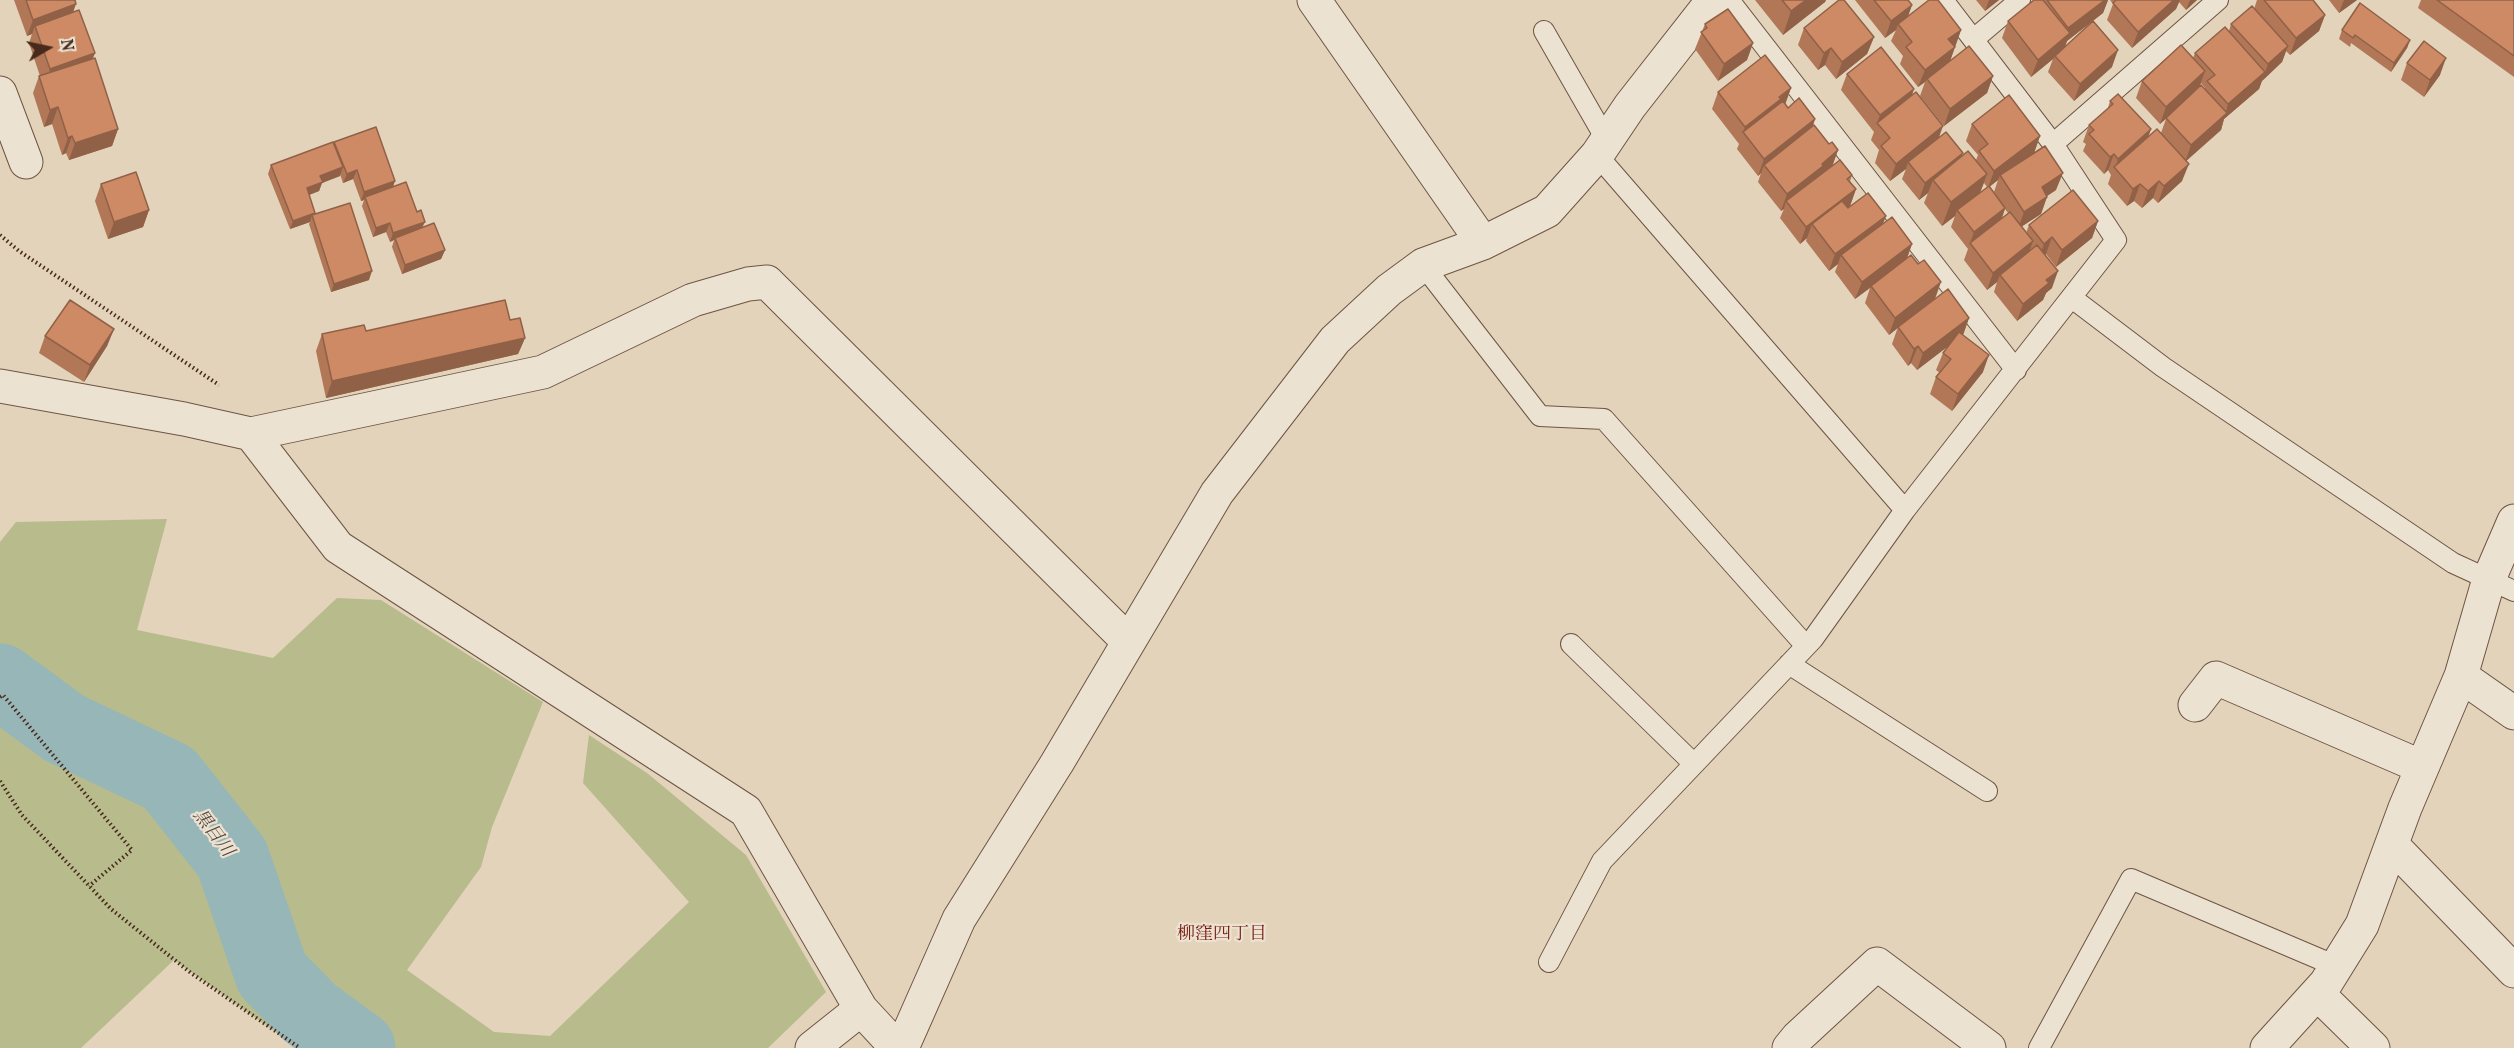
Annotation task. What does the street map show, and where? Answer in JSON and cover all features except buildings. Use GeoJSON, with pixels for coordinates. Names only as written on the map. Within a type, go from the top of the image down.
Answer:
{"type":"FeatureCollection","features":[{"type":"Feature","properties":{"kind":"street"},"geometry":{"type":"LineString","coordinates":[[1314,0],[1483,243]]}},
{"type":"Feature","properties":{"kind":"street"},"geometry":{"type":"LineString","coordinates":[[902,1048],[959,919],[1057,763],[1217,493],[1335,340],[1389,290],[1423,265],[1483,243],[1547,211],[1602,148],[1630,106],[1713,0]]}},
{"type":"Feature","properties":{"kind":"street"},"geometry":{"type":"LineString","coordinates":[[0,93],[26,162]]}},
{"type":"Feature","properties":{"kind":"street"},"geometry":{"type":"LineString","coordinates":[[0,386],[184,419],[251,434],[543,372],[693,300],[748,284],[767,282],[1128,640]]}},
{"type":"Feature","properties":{"kind":"street"},"geometry":{"type":"LineString","coordinates":[[251,434],[338,547],[746,811],[861,1009],[897,1048]]}},
{"type":"Feature","properties":{"kind":"street"},"geometry":{"type":"LineString","coordinates":[[2267,1048],[2317,993],[2362,925],[2422,767],[2501,585],[2514,521]]}},
{"type":"Feature","properties":{"kind":"street"},"geometry":{"type":"LineString","coordinates":[[2461,676],[2514,713]]}},
{"type":"Feature","properties":{"kind":"street"},"geometry":{"type":"LineString","coordinates":[[2195,705],[2216,678],[2422,767]]}},
{"type":"Feature","properties":{"kind":"street"},"geometry":{"type":"LineString","coordinates":[[2392,845],[2514,971]]}},
{"type":"Feature","properties":{"kind":"street"},"geometry":{"type":"LineString","coordinates":[[1789,1048],[1877,964],[1989,1048]]}},
{"type":"Feature","properties":{"kind":"street"},"geometry":{"type":"LineString","coordinates":[[2317,993],[2373,1048]]}},
{"type":"Feature","properties":{"kind":"street"},"geometry":{"type":"LineString","coordinates":[[812,1048],[861,1009]]}},
{"type":"Feature","properties":{"kind":"lane"},"geometry":{"type":"LineString","coordinates":[[1730,0],[2016,370]]}},
{"type":"Feature","properties":{"kind":"lane"},"geometry":{"type":"LineString","coordinates":[[1549,962],[1602,861],[1813,639],[1905,510],[2116,240],[2053,144],[1943,0]]}},
{"type":"Feature","properties":{"kind":"lane"},"geometry":{"type":"LineString","coordinates":[[1974,39],[2020,0]]}},
{"type":"Feature","properties":{"kind":"lane"},"geometry":{"type":"LineString","coordinates":[[2053,144],[2218,0]]}},
{"type":"Feature","properties":{"kind":"lane"},"geometry":{"type":"LineString","coordinates":[[1544,31],[1602,148],[1905,510]]}},
{"type":"Feature","properties":{"kind":"lane"},"geometry":{"type":"LineString","coordinates":[[1423,265],[1540,416],[1604,419],[1806,646]]}},
{"type":"Feature","properties":{"kind":"lane"},"geometry":{"type":"LineString","coordinates":[[2072,298],[2163,367],[2453,563],[2501,585]]}},
{"type":"Feature","properties":{"kind":"lane"},"geometry":{"type":"LineString","coordinates":[[1571,644],[1693,763]]}},
{"type":"Feature","properties":{"kind":"lane"},"geometry":{"type":"LineString","coordinates":[[1789,664],[1987,791]]}},
{"type":"Feature","properties":{"kind":"lane"},"geometry":{"type":"LineString","coordinates":[[2039,1048],[2131,879],[2336,966]]}},
{"type":"Feature","properties":{"kind":"path"},"geometry":{"type":"LineString","coordinates":[[0,235],[19,251],[234,395],[251,434]]}},
{"type":"Feature","properties":{"kind":"path"},"geometry":{"type":"LineString","coordinates":[[0,697],[3,695],[132,850],[89,886]]}},
{"type":"Feature","properties":{"kind":"path"},"geometry":{"type":"LineString","coordinates":[[0,781],[22,815],[111,909],[191,973],[300,1048]]}},
{"type":"Feature","properties":{"kind":"green space"},"geometry":{"type":"Polygon","coordinates":[[[167,519],[137,630],[273,658],[337,598],[381,600],[543,702],[492,827],[481,867],[407,970],[494,1032],[550,1036],[689,902],[583,783],[589,735],[647,773],[746,855],[826,992],[768,1048],[298,1048],[174,960],[81,1048],[0,1048],[0,542],[16,522],[167,519]]]}},
{"type":"Feature","properties":{"kind":"waterway","name":"黒目川"},"geometry":{"type":"LineString","coordinates":[[0,681],[64,728],[169,778],[232,858],[272,974],[310,1013],[358,1048]]}},
{"type":"Feature","properties":{"kind":"district","name":"柳窪四丁目"},"geometry":{"type":"Point","coordinates":[1222,936]}}]}
